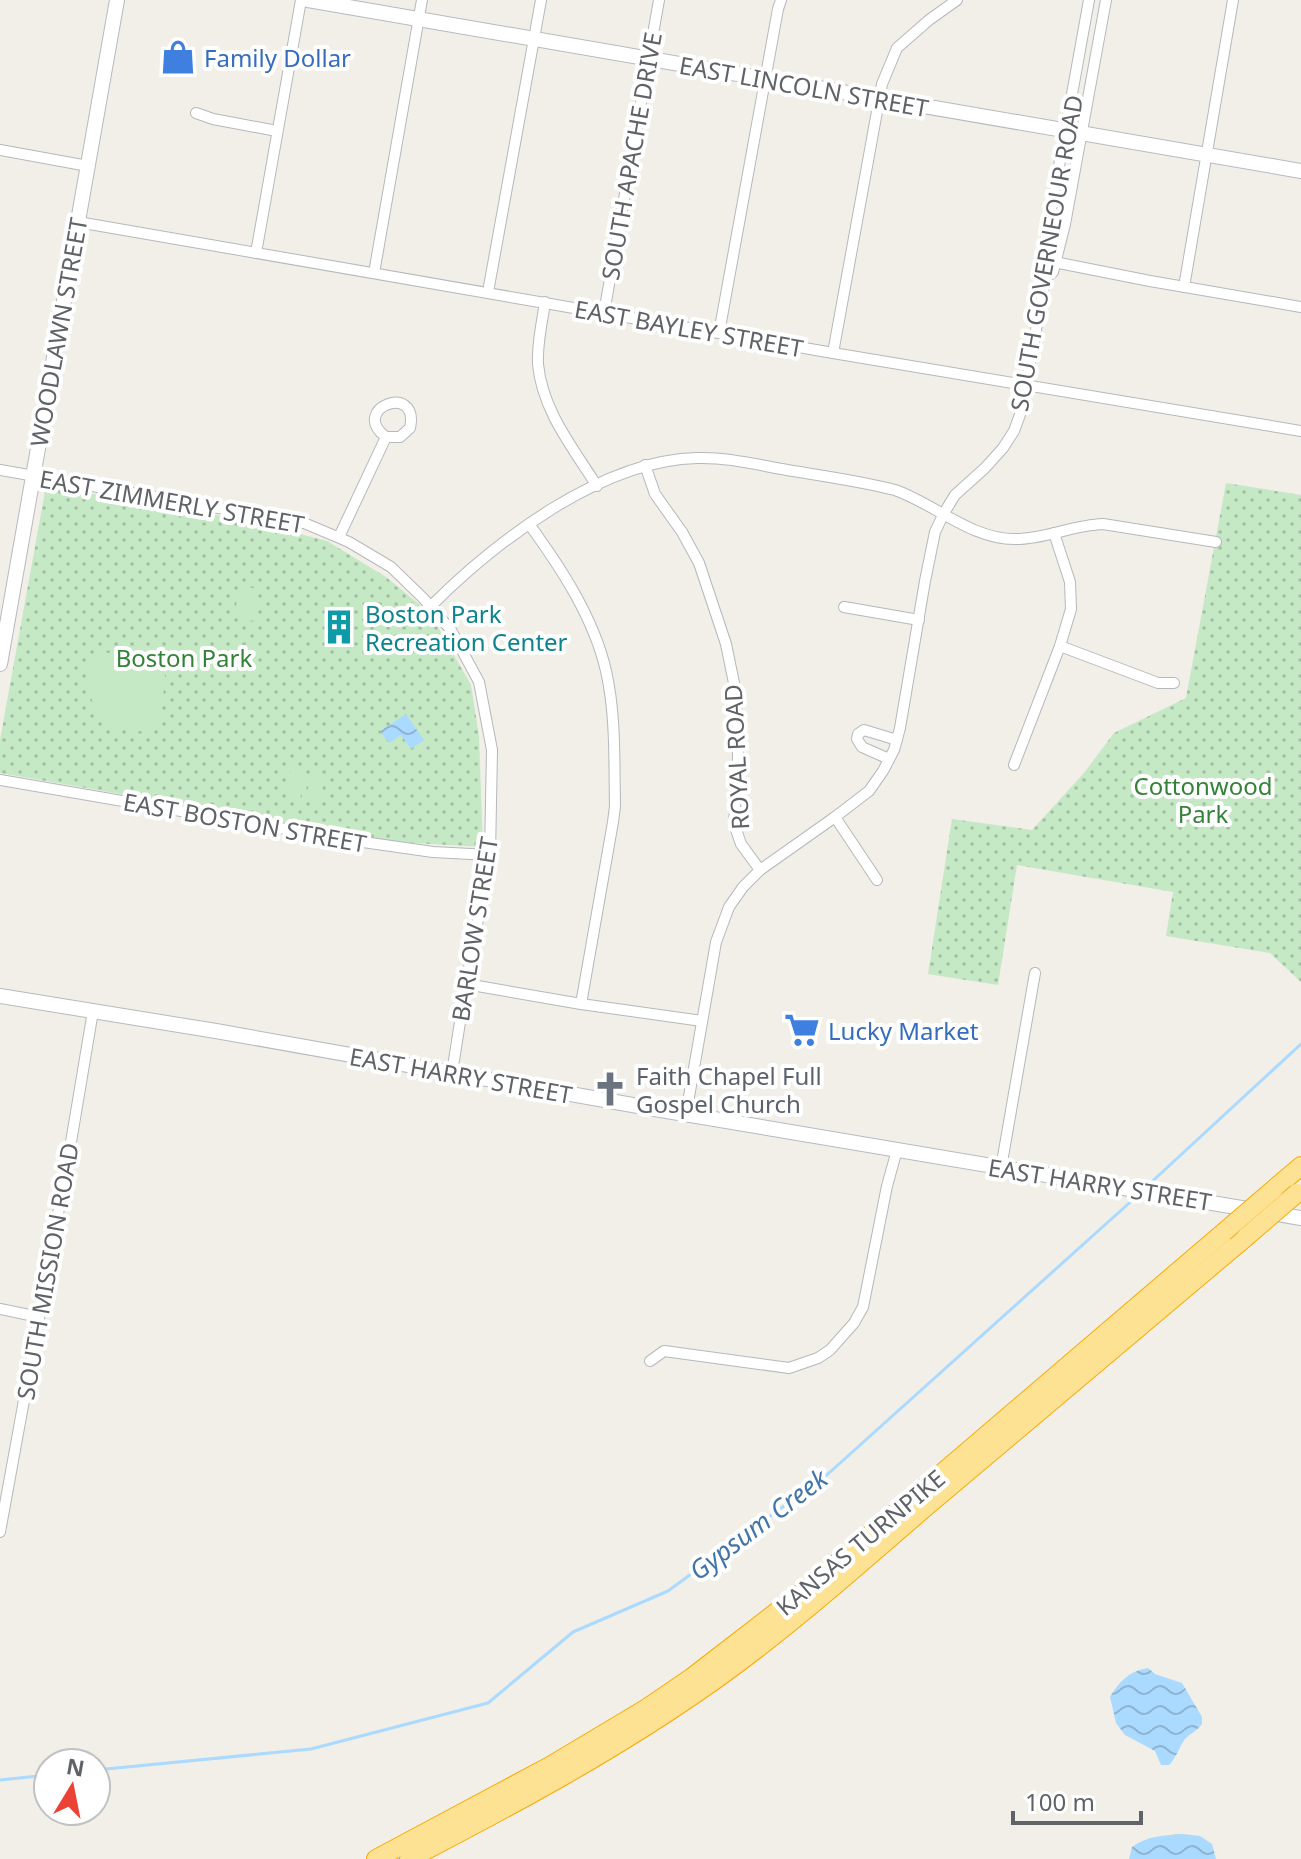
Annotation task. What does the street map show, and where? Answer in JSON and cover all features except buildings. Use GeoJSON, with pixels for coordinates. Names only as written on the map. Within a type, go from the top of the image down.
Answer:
{"type":"FeatureCollection","features":[{"type":"Feature","properties":{"kind":"highway","name":"KANSAS TURNPIKE"},"geometry":{"type":"LineString","coordinates":[[376,1859],[563,1759],[691,1678],[810,1586],[1301,1166]]}},
{"type":"Feature","properties":{"kind":"highway","name":"KANSAS TURNPIKE"},"geometry":{"type":"LineString","coordinates":[[409,1859],[528,1797],[622,1742],[712,1683],[832,1588],[1299,1192]]}},
{"type":"Feature","properties":{"kind":"street","name":"WOODLAWN STREET"},"geometry":{"type":"LineString","coordinates":[[0,664],[117,0]]}},
{"type":"Feature","properties":{"kind":"street"},"geometry":{"type":"LineString","coordinates":[[256,253],[301,0]]}},
{"type":"Feature","properties":{"kind":"street","name":"EAST LINCOLN STREET"},"geometry":{"type":"LineString","coordinates":[[308,0],[1301,171]]}},
{"type":"Feature","properties":{"kind":"street"},"geometry":{"type":"LineString","coordinates":[[374,273],[422,0]]}},
{"type":"Feature","properties":{"kind":"street"},"geometry":{"type":"LineString","coordinates":[[488,292],[541,0]]}},
{"type":"Feature","properties":{"kind":"street","name":"SOUTH APACHE DRIVE"},"geometry":{"type":"LineString","coordinates":[[604,313],[659,0]]}},
{"type":"Feature","properties":{"kind":"street"},"geometry":{"type":"LineString","coordinates":[[719,333],[781,0]]}},
{"type":"Feature","properties":{"kind":"street"},"geometry":{"type":"LineString","coordinates":[[833,353],[882,84],[897,48],[957,0]]}},
{"type":"Feature","properties":{"kind":"street","name":"SOUTH GOVERNEOUR ROAD"},"geometry":{"type":"LineString","coordinates":[[1045,279],[1053,272],[1065,224],[1089,0]]}},
{"type":"Feature","properties":{"kind":"street","name":"SOUTH GOVERNEOUR ROAD"},"geometry":{"type":"LineString","coordinates":[[686,1114],[716,942],[723,918],[736,896],[760,870],[869,791],[883,771],[897,740],[932,543],[955,495],[1003,448],[1018,419],[1027,386],[1045,279],[1043,260],[1106,0]]}},
{"type":"Feature","properties":{"kind":"street"},"geometry":{"type":"LineString","coordinates":[[1184,287],[1233,0]]}},
{"type":"Feature","properties":{"kind":"street"},"geometry":{"type":"LineString","coordinates":[[196,113],[277,131]]}},
{"type":"Feature","properties":{"kind":"street"},"geometry":{"type":"LineString","coordinates":[[0,150],[88,166]]}},
{"type":"Feature","properties":{"kind":"street","name":"EAST BAYLEY STREET"},"geometry":{"type":"LineString","coordinates":[[78,222],[1301,431]]}},
{"type":"Feature","properties":{"kind":"street"},"geometry":{"type":"LineString","coordinates":[[1043,260],[1301,307]]}},
{"type":"Feature","properties":{"kind":"street"},"geometry":{"type":"LineString","coordinates":[[545,302],[538,350],[545,397],[597,486]]}},
{"type":"Feature","properties":{"kind":"street"},"geometry":{"type":"LineString","coordinates":[[339,537],[386,437]]}},
{"type":"Feature","properties":{"kind":"street"},"geometry":{"type":"LineString","coordinates":[[431,606],[503,542],[572,498],[645,465],[696,458],[746,463],[895,490],[977,531],[1001,538],[1030,538],[1103,524],[1216,542]]}},
{"type":"Feature","properties":{"kind":"street","name":"ROYAL ROAD"},"geometry":{"type":"LineString","coordinates":[[645,465],[655,494],[699,563],[726,644],[737,714],[734,824],[741,844],[760,870]]}},
{"type":"Feature","properties":{"kind":"street","name":"EAST ZIMMERLY STREET"},"geometry":{"type":"LineString","coordinates":[[0,470],[294,521],[339,537],[391,567],[431,606]]}},
{"type":"Feature","properties":{"kind":"street"},"geometry":{"type":"LineString","coordinates":[[529,524],[590,625],[606,669],[611,699],[613,822],[581,1004]]}},
{"type":"Feature","properties":{"kind":"street"},"geometry":{"type":"LineString","coordinates":[[1014,765],[1069,621],[1070,582],[1054,533]]}},
{"type":"Feature","properties":{"kind":"street","name":"BARLOW STREET"},"geometry":{"type":"LineString","coordinates":[[431,606],[451,630],[479,682],[492,750],[490,855],[452,1073]]}},
{"type":"Feature","properties":{"kind":"street"},"geometry":{"type":"LineString","coordinates":[[844,607],[919,620]]}},
{"type":"Feature","properties":{"kind":"street"},"geometry":{"type":"LineString","coordinates":[[1060,646],[1158,683],[1174,683]]}},
{"type":"Feature","properties":{"kind":"street"},"geometry":{"type":"LineString","coordinates":[[889,759],[862,747],[857,739],[864,730],[897,740]]}},
{"type":"Feature","properties":{"kind":"street","name":"EAST BOSTON STREET"},"geometry":{"type":"LineString","coordinates":[[0,780],[349,840],[433,852],[490,855]]}},
{"type":"Feature","properties":{"kind":"street"},"geometry":{"type":"LineString","coordinates":[[835,817],[877,880]]}},
{"type":"Feature","properties":{"kind":"street"},"geometry":{"type":"LineString","coordinates":[[1001,1168],[1035,973]]}},
{"type":"Feature","properties":{"kind":"street"},"geometry":{"type":"LineString","coordinates":[[466,984],[702,1021]]}},
{"type":"Feature","properties":{"kind":"street","name":"EAST HARRY STREET"},"geometry":{"type":"LineString","coordinates":[[0,996],[1301,1218]]}},
{"type":"Feature","properties":{"kind":"street","name":"SOUTH MISSION ROAD"},"geometry":{"type":"LineString","coordinates":[[0,1527],[93,1011]]}},
{"type":"Feature","properties":{"kind":"street"},"geometry":{"type":"LineString","coordinates":[[650,1361],[664,1351],[789,1368],[818,1358],[830,1350],[854,1323],[863,1307],[897,1150]]}},
{"type":"Feature","properties":{"kind":"street"},"geometry":{"type":"LineString","coordinates":[[0,1309],[39,1317]]}},
{"type":"Feature","properties":{"kind":"green space","name":"Cottonwood Park"},"geometry":{"type":"Polygon","coordinates":[[[1226,483],[1301,495],[1301,982],[1270,953],[1166,936],[1173,892],[1017,865],[998,985],[928,974],[952,819],[1032,830],[1084,773],[1114,733],[1186,698],[1226,483]]]}},
{"type":"Feature","properties":{"kind":"green space","name":"Boston Park"},"geometry":{"type":"Polygon","coordinates":[[[46,486],[234,518],[327,541],[386,577],[420,605],[439,629],[471,685],[479,736],[483,847],[396,842],[0,773],[0,740],[46,486]]]}},
{"type":"Feature","properties":{"kind":"green space"},"geometry":{"type":"Polygon","coordinates":[[[240,586],[259,589],[254,621],[234,617],[240,586]]]}},
{"type":"Feature","properties":{"kind":"green space"},"geometry":{"type":"Polygon","coordinates":[[[98,651],[156,662],[162,667],[166,679],[156,730],[122,729],[100,713],[89,693],[87,682],[91,660],[98,651]]]}},
{"type":"Feature","properties":{"kind":"green space"},"geometry":{"type":"Polygon","coordinates":[[[291,768],[305,770],[300,800],[286,798],[291,768]]]}},
{"type":"Feature","properties":{"kind":"green space"},"geometry":{"type":"Polygon","coordinates":[[[311,771],[325,774],[320,804],[306,801],[311,771]]]}},
{"type":"Feature","properties":{"kind":"water"},"geometry":{"type":"Polygon","coordinates":[[[406,714],[424,740],[411,749],[401,735],[389,743],[380,731],[406,714]]]}},
{"type":"Feature","properties":{"kind":"water"},"geometry":{"type":"Polygon","coordinates":[[[1148,1668],[1155,1674],[1182,1683],[1202,1717],[1202,1724],[1185,1739],[1169,1765],[1161,1765],[1155,1751],[1125,1735],[1116,1723],[1110,1697],[1125,1678],[1148,1668]]]}},
{"type":"Feature","properties":{"kind":"water"},"geometry":{"type":"Polygon","coordinates":[[[1183,1834],[1200,1836],[1212,1844],[1216,1859],[1129,1859],[1132,1847],[1144,1840],[1183,1834]]]}},
{"type":"Feature","properties":{"kind":"waterway","name":"Gypsum Creek"},"geometry":{"type":"LineString","coordinates":[[1145,1188],[1301,1044]]}},
{"type":"Feature","properties":{"kind":"waterway","name":"Gypsum Creek"},"geometry":{"type":"LineString","coordinates":[[112,1768],[311,1749],[488,1703],[573,1632],[668,1591],[829,1473],[1137,1196]]}},
{"type":"Feature","properties":{"kind":"waterway","name":"Gypsum Creek"},"geometry":{"type":"LineString","coordinates":[[0,1780],[32,1777]]}},
{"type":"Feature","properties":{"kind":"place","name":"Family Dollar"},"geometry":{"type":"Point","coordinates":[178,57]}},
{"type":"Feature","properties":{"kind":"place","name":"Boston Park Recreation Center"},"geometry":{"type":"Point","coordinates":[339,627]}},
{"type":"Feature","properties":{"kind":"place","name":"Lucky Market"},"geometry":{"type":"Point","coordinates":[802,1030]}},
{"type":"Feature","properties":{"kind":"place","name":"Faith Chapel Full Gospel Church"},"geometry":{"type":"Point","coordinates":[610,1089]}}]}
